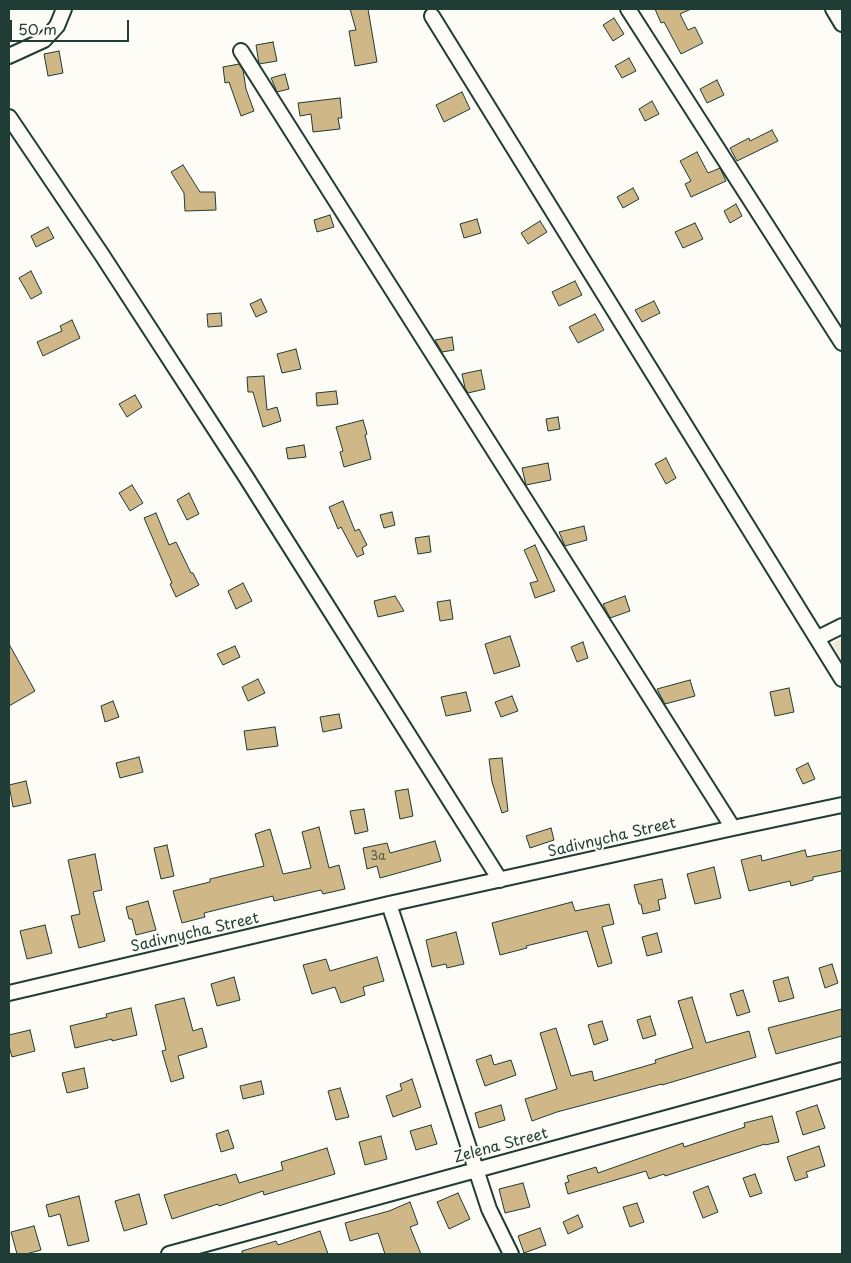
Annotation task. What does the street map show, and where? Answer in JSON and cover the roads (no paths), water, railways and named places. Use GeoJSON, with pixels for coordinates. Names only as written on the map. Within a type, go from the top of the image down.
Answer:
{"type":"FeatureCollection","features":[{"type":"Feature","properties":{"kind":"street"},"geometry":{"type":"LineString","coordinates":[[9,56],[44,40],[57,26],[64,9]]}},
{"type":"Feature","properties":{"kind":"street"},"geometry":{"type":"LineString","coordinates":[[628,9],[842,344]]}},
{"type":"Feature","properties":{"kind":"street"},"geometry":{"type":"LineString","coordinates":[[832,9],[842,24]]}},
{"type":"Feature","properties":{"kind":"street"},"geometry":{"type":"LineString","coordinates":[[432,16],[842,679]]}},
{"type":"Feature","properties":{"kind":"street"},"geometry":{"type":"LineString","coordinates":[[241,51],[732,828]]}},
{"type":"Feature","properties":{"kind":"street"},"geometry":{"type":"LineString","coordinates":[[9,118],[102,255],[240,469],[500,880]]}},
{"type":"Feature","properties":{"kind":"street"},"geometry":{"type":"LineString","coordinates":[[818,638],[842,626]]}},
{"type":"Feature","properties":{"kind":"street","name":"Sadivnycha Street"},"geometry":{"type":"LineString","coordinates":[[9,994],[389,904],[842,805]]}},
{"type":"Feature","properties":{"kind":"street"},"geometry":{"type":"LineString","coordinates":[[389,904],[489,1209],[511,1254]]}},
{"type":"Feature","properties":{"kind":"street","name":"Zelena Street"},"geometry":{"type":"LineString","coordinates":[[169,1254],[842,1070]]}}]}
